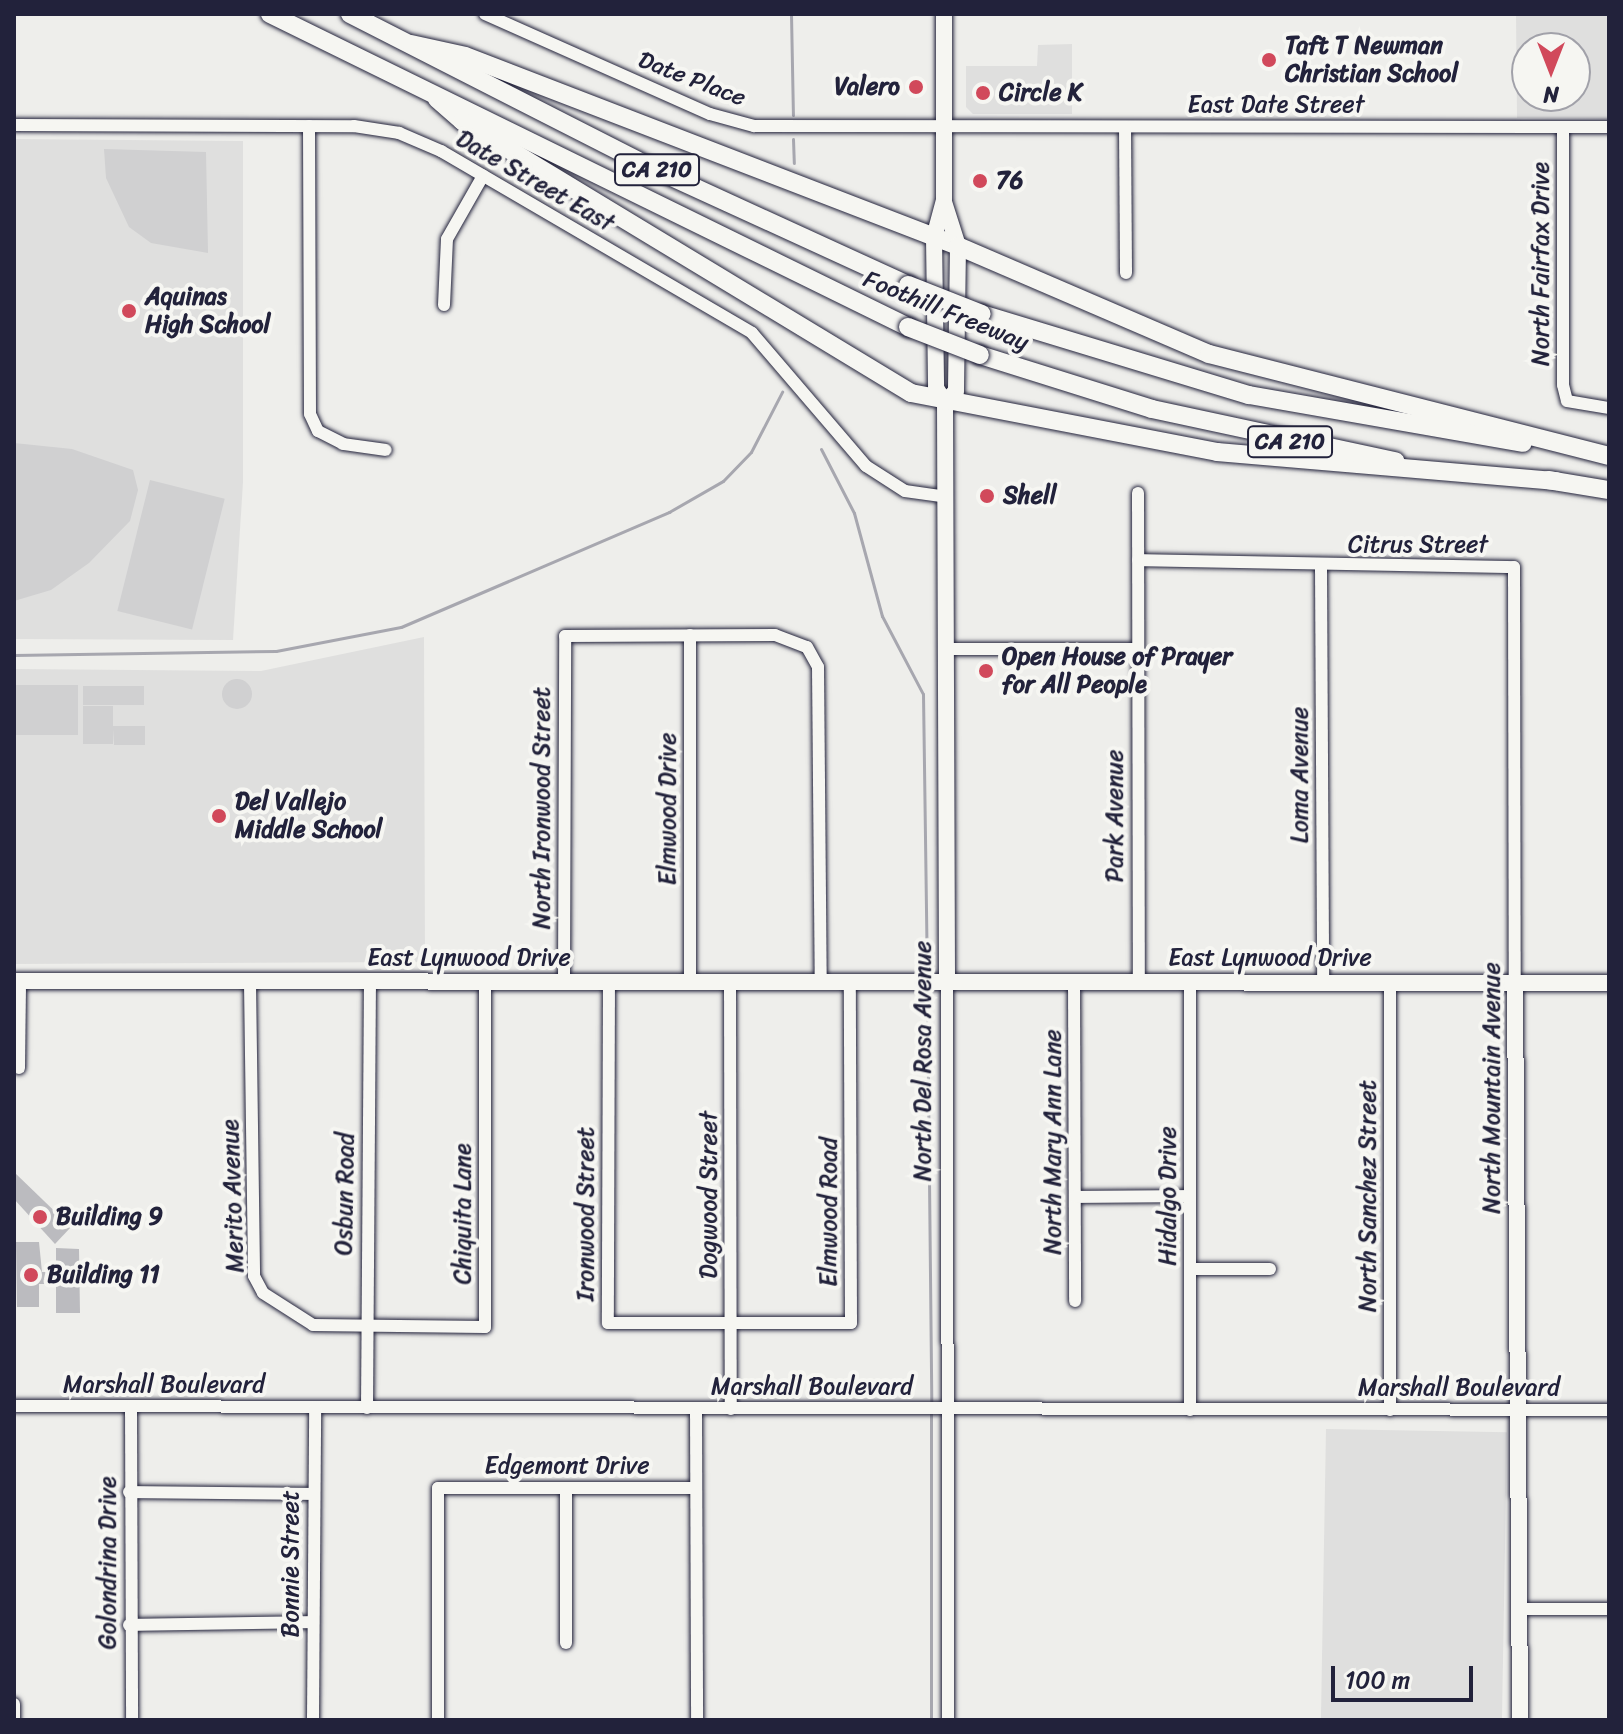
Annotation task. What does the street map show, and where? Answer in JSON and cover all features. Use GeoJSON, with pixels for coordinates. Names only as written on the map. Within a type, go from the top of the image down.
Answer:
{"type":"FeatureCollection","features":[{"type":"Feature","properties":{"kind":"highway","name":"Foothill Freeway"},"geometry":{"type":"LineString","coordinates":[[270,14],[437,99],[908,327],[980,355],[1242,432],[1609,490]]}},
{"type":"Feature","properties":{"kind":"highway","name":"Foothill Freeway"},"geometry":{"type":"LineString","coordinates":[[350,14],[650,167],[908,285],[982,314],[1249,395],[1609,457]]}},
{"type":"Feature","properties":{"kind":"highway"},"geometry":{"type":"LineString","coordinates":[[411,44],[465,56],[958,246],[1116,318],[1257,369],[1609,457]]}},
{"type":"Feature","properties":{"kind":"highway"},"geometry":{"type":"LineString","coordinates":[[437,99],[462,121],[872,372],[945,402],[1217,452],[1557,481]]}},
{"type":"Feature","properties":{"kind":"main road","name":"North Del Rosa Avenue"},"geometry":{"type":"LineString","coordinates":[[934,982],[946,649],[945,402],[936,388],[934,238],[944,200],[944,14]]}},
{"type":"Feature","properties":{"kind":"main road","name":"North Del Rosa Avenue"},"geometry":{"type":"LineString","coordinates":[[944,200],[958,246],[956,391],[945,402]]}},
{"type":"Feature","properties":{"kind":"main road","name":"East Lynwood Drive"},"geometry":{"type":"LineString","coordinates":[[17,981],[1609,983]]}},
{"type":"Feature","properties":{"kind":"main road","name":"North Mountain Avenue"},"geometry":{"type":"LineString","coordinates":[[1515,983],[1520,1720]]}},
{"type":"Feature","properties":{"kind":"street","name":"Date Place"},"geometry":{"type":"LineString","coordinates":[[485,14],[506,19],[735,121],[782,129],[944,127]]}},
{"type":"Feature","properties":{"kind":"street","name":"Date Street East"},"geometry":{"type":"LineString","coordinates":[[14,125],[309,126],[399,133],[483,176],[752,333],[866,466],[905,491],[947,497]]}},
{"type":"Feature","properties":{"kind":"street"},"geometry":{"type":"LineString","coordinates":[[309,126],[310,414],[318,431],[343,444],[386,450]]}},
{"type":"Feature","properties":{"kind":"street","name":"East Date Street"},"geometry":{"type":"LineString","coordinates":[[944,127],[1609,127]]}},
{"type":"Feature","properties":{"kind":"street"},"geometry":{"type":"LineString","coordinates":[[1125,127],[1126,273]]}},
{"type":"Feature","properties":{"kind":"street","name":"North Fairfax Drive"},"geometry":{"type":"LineString","coordinates":[[1563,127],[1567,401],[1609,408]]}},
{"type":"Feature","properties":{"kind":"street"},"geometry":{"type":"LineString","coordinates":[[444,305],[447,239],[483,176]]}},
{"type":"Feature","properties":{"kind":"street","name":"Park Avenue"},"geometry":{"type":"LineString","coordinates":[[1138,493],[1139,982]]}},
{"type":"Feature","properties":{"kind":"street","name":"Citrus Street"},"geometry":{"type":"LineString","coordinates":[[1138,560],[1321,567],[1514,567]]}},
{"type":"Feature","properties":{"kind":"street","name":"Loma Avenue"},"geometry":{"type":"LineString","coordinates":[[1321,567],[1323,983]]}},
{"type":"Feature","properties":{"kind":"street","name":"North Mountain Avenue"},"geometry":{"type":"LineString","coordinates":[[1514,567],[1515,983]]}},
{"type":"Feature","properties":{"kind":"street"},"geometry":{"type":"LineString","coordinates":[[690,635],[775,635],[807,647],[820,688],[821,982]]}},
{"type":"Feature","properties":{"kind":"street","name":"North Ironwood Street"},"geometry":{"type":"LineString","coordinates":[[564,981],[565,636],[690,635]]}},
{"type":"Feature","properties":{"kind":"street","name":"Elmwood Drive"},"geometry":{"type":"LineString","coordinates":[[690,635],[690,982]]}},
{"type":"Feature","properties":{"kind":"street"},"geometry":{"type":"LineString","coordinates":[[946,649],[1136,649]]}},
{"type":"Feature","properties":{"kind":"street"},"geometry":{"type":"LineString","coordinates":[[17,981],[19,1068]]}},
{"type":"Feature","properties":{"kind":"street","name":"Chiquita Lane"},"geometry":{"type":"LineString","coordinates":[[366,1327],[485,1327],[485,981]]}},
{"type":"Feature","properties":{"kind":"street","name":"Ironwood Street"},"geometry":{"type":"LineString","coordinates":[[609,981],[608,1323],[731,1322]]}},
{"type":"Feature","properties":{"kind":"street","name":"Osbun Road"},"geometry":{"type":"LineString","coordinates":[[367,1408],[370,982]]}},
{"type":"Feature","properties":{"kind":"street","name":"Dogwood Street"},"geometry":{"type":"LineString","coordinates":[[730,982],[731,1409]]}},
{"type":"Feature","properties":{"kind":"street","name":"Elmwood Road"},"geometry":{"type":"LineString","coordinates":[[731,1322],[851,1323],[850,982]]}},
{"type":"Feature","properties":{"kind":"street","name":"North Del Rosa Avenue"},"geometry":{"type":"LineString","coordinates":[[934,982],[935,1410],[948,1720]]}},
{"type":"Feature","properties":{"kind":"street","name":"North Mary Ann Lane"},"geometry":{"type":"LineString","coordinates":[[1074,982],[1075,1301]]}},
{"type":"Feature","properties":{"kind":"street","name":"Hidalgo Drive"},"geometry":{"type":"LineString","coordinates":[[1190,982],[1190,1410]]}},
{"type":"Feature","properties":{"kind":"street","name":"Merito Avenue"},"geometry":{"type":"LineString","coordinates":[[250,983],[254,1276],[295,1318],[366,1327]]}},
{"type":"Feature","properties":{"kind":"street","name":"North Sanchez Street"},"geometry":{"type":"LineString","coordinates":[[1390,983],[1390,1410]]}},
{"type":"Feature","properties":{"kind":"street"},"geometry":{"type":"LineString","coordinates":[[1075,1197],[1190,1196]]}},
{"type":"Feature","properties":{"kind":"street"},"geometry":{"type":"LineString","coordinates":[[1190,1269],[1270,1269]]}},
{"type":"Feature","properties":{"kind":"street","name":"Marshall Boulevard"},"geometry":{"type":"LineString","coordinates":[[14,1406],[1609,1410]]}},
{"type":"Feature","properties":{"kind":"street","name":"Golondrina Drive"},"geometry":{"type":"LineString","coordinates":[[131,1407],[129,1625],[132,1720]]}},
{"type":"Feature","properties":{"kind":"street","name":"Bonnie Street"},"geometry":{"type":"LineString","coordinates":[[313,1720],[315,1407]]}},
{"type":"Feature","properties":{"kind":"street"},"geometry":{"type":"LineString","coordinates":[[696,1409],[697,1720]]}},
{"type":"Feature","properties":{"kind":"street","name":"Edgemont Drive"},"geometry":{"type":"LineString","coordinates":[[438,1720],[438,1488],[696,1488]]}},
{"type":"Feature","properties":{"kind":"street"},"geometry":{"type":"LineString","coordinates":[[566,1488],[566,1643]]}},
{"type":"Feature","properties":{"kind":"street"},"geometry":{"type":"LineString","coordinates":[[129,1492],[313,1494]]}},
{"type":"Feature","properties":{"kind":"street"},"geometry":{"type":"LineString","coordinates":[[1520,1609],[1609,1609]]}},
{"type":"Feature","properties":{"kind":"street"},"geometry":{"type":"LineString","coordinates":[[129,1625],[312,1622]]}},
{"type":"Feature","properties":{"kind":"street"},"geometry":{"type":"LineString","coordinates":[[14,1704],[14,1720]]}},
{"type":"Feature","properties":{"kind":"shaded area"},"geometry":{"type":"Polygon","coordinates":[[[1516,14],[1609,14],[1609,119],[1517,118],[1517,112],[1591,112],[1591,32],[1516,32],[1516,14]]]}},
{"type":"Feature","properties":{"kind":"shaded area"},"geometry":{"type":"Polygon","coordinates":[[[1072,44],[1072,114],[973,114],[966,107],[966,66],[1037,66],[1038,45],[1072,44]]]}},
{"type":"Feature","properties":{"kind":"shaded area","name":"Aquinas High School"},"geometry":{"type":"Polygon","coordinates":[[[14,139],[243,141],[243,482],[233,640],[14,639],[14,139]]]}},
{"type":"Feature","properties":{"kind":"shaded area"},"geometry":{"type":"Polygon","coordinates":[[[104,149],[206,152],[208,253],[151,243],[129,227],[106,178],[104,149]]]}},
{"type":"Feature","properties":{"kind":"shaded area"},"geometry":{"type":"Polygon","coordinates":[[[14,443],[72,449],[133,470],[138,490],[130,521],[89,563],[51,590],[14,601],[14,443]]]}},
{"type":"Feature","properties":{"kind":"shaded area"},"geometry":{"type":"Polygon","coordinates":[[[150,480],[225,499],[192,630],[117,611],[150,480]]]}},
{"type":"Feature","properties":{"kind":"shaded area","name":"Del Vallejo Middle School"},"geometry":{"type":"Polygon","coordinates":[[[424,637],[425,962],[14,964],[14,669],[261,671],[424,637]]]}},
{"type":"Feature","properties":{"kind":"shaded area"},"geometry":{"type":"Polygon","coordinates":[[[237,679],[247,684],[252,694],[247,704],[237,709],[227,704],[222,694],[227,684],[237,679]]]}},
{"type":"Feature","properties":{"kind":"shaded area"},"geometry":{"type":"Polygon","coordinates":[[[14,685],[78,685],[78,735],[14,735],[14,685]]]}},
{"type":"Feature","properties":{"kind":"shaded area"},"geometry":{"type":"Polygon","coordinates":[[[83,686],[144,686],[144,705],[83,705],[83,686]]]}},
{"type":"Feature","properties":{"kind":"shaded area"},"geometry":{"type":"Polygon","coordinates":[[[83,706],[113,706],[113,726],[145,726],[145,745],[114,745],[114,729],[113,744],[83,744],[83,706]]]}},
{"type":"Feature","properties":{"kind":"shaded area"},"geometry":{"type":"Polygon","coordinates":[[[1326,1429],[1507,1432],[1502,1720],[1321,1720],[1326,1429]]]}},
{"type":"Feature","properties":{"kind":"building"},"geometry":{"type":"Polygon","coordinates":[[[14,1172],[71,1227],[55,1244],[14,1199],[14,1172]]]}},
{"type":"Feature","properties":{"kind":"building"},"geometry":{"type":"Polygon","coordinates":[[[16,1242],[39,1242],[42,1272],[56,1272],[56,1248],[79,1249],[80,1313],[56,1313],[56,1284],[39,1284],[39,1307],[17,1307],[16,1242]]]}},
{"type":"Feature","properties":{"kind":"waterway"},"geometry":{"type":"LineString","coordinates":[[791,14],[793,115]]}},
{"type":"Feature","properties":{"kind":"waterway"},"geometry":{"type":"LineString","coordinates":[[793,139],[794,163]]}},
{"type":"Feature","properties":{"kind":"waterway"},"geometry":{"type":"LineString","coordinates":[[14,655],[276,651],[401,627],[669,512],[723,481],[751,452],[782,392]]}},
{"type":"Feature","properties":{"kind":"waterway"},"geometry":{"type":"LineString","coordinates":[[821,449],[854,513],[882,616],[923,694],[927,976]]}},
{"type":"Feature","properties":{"kind":"waterway"},"geometry":{"type":"LineString","coordinates":[[927,988],[931,1404]]}},
{"type":"Feature","properties":{"kind":"waterway"},"geometry":{"type":"LineString","coordinates":[[931,1412],[931,1720]]}},
{"type":"Feature","properties":{"kind":"place","name":"Taft T Newman Christian School"},"geometry":{"type":"Point","coordinates":[1269,60]}},
{"type":"Feature","properties":{"kind":"place","name":"Valero"},"geometry":{"type":"Point","coordinates":[916,87]}},
{"type":"Feature","properties":{"kind":"place","name":"Circle K"},"geometry":{"type":"Point","coordinates":[983,93]}},
{"type":"Feature","properties":{"kind":"place","name":"76"},"geometry":{"type":"Point","coordinates":[980,181]}},
{"type":"Feature","properties":{"kind":"place","name":"Aquinas High School"},"geometry":{"type":"Point","coordinates":[129,311]}},
{"type":"Feature","properties":{"kind":"place","name":"Shell"},"geometry":{"type":"Point","coordinates":[987,496]}},
{"type":"Feature","properties":{"kind":"place","name":"Open House of Prayer for All People"},"geometry":{"type":"Point","coordinates":[986,671]}},
{"type":"Feature","properties":{"kind":"place","name":"Del Vallejo Middle School"},"geometry":{"type":"Point","coordinates":[219,816]}},
{"type":"Feature","properties":{"kind":"place","name":"Building 9"},"geometry":{"type":"Point","coordinates":[40,1217]}},
{"type":"Feature","properties":{"kind":"place","name":"Building 11"},"geometry":{"type":"Point","coordinates":[31,1275]}}]}
